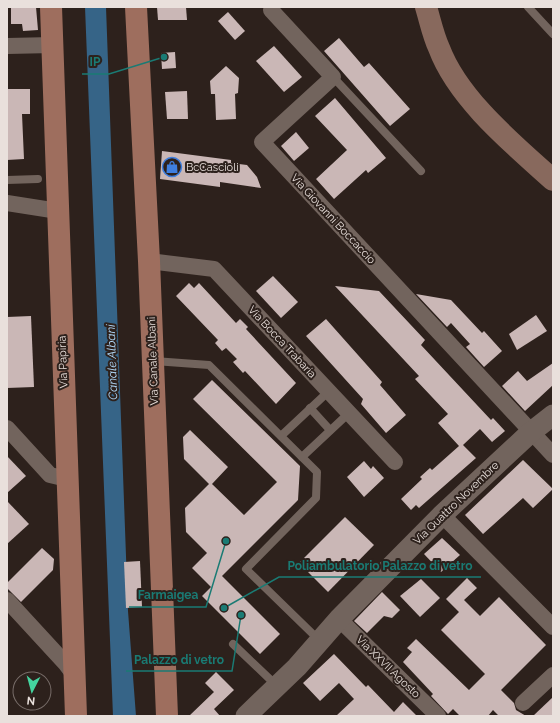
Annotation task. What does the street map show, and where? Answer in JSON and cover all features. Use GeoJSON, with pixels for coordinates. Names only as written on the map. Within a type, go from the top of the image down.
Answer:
{"type":"FeatureCollection","features":[{"type":"Feature","properties":{"kind":"main road","name":"Via Papiria"},"geometry":{"type":"LineString","coordinates":[[51,7],[76,716]]}},
{"type":"Feature","properties":{"kind":"main road","name":"Via Canale Albani"},"geometry":{"type":"LineString","coordinates":[[136,7],[149,261],[167,716]]}},
{"type":"Feature","properties":{"kind":"main road"},"geometry":{"type":"LineString","coordinates":[[426,7],[439,49],[462,90],[498,130],[553,180]]}},
{"type":"Feature","properties":{"kind":"street"},"geometry":{"type":"LineString","coordinates":[[271,10],[333,77]]}},
{"type":"Feature","properties":{"kind":"street"},"geometry":{"type":"LineString","coordinates":[[7,46],[52,45]]}},
{"type":"Feature","properties":{"kind":"street","name":"Via Giovanni Boccaccio"},"geometry":{"type":"LineString","coordinates":[[333,77],[262,142],[530,433]]}},
{"type":"Feature","properties":{"kind":"street"},"geometry":{"type":"LineString","coordinates":[[7,203],[58,211]]}},
{"type":"Feature","properties":{"kind":"street","name":"Via Bocca Trabaria"},"geometry":{"type":"LineString","coordinates":[[149,261],[214,269],[395,462]]}},
{"type":"Feature","properties":{"kind":"street","name":"Via Quattro Novembre"},"geometry":{"type":"LineString","coordinates":[[246,716],[278,686],[320,642],[339,619],[442,515],[530,433],[553,415]]}},
{"type":"Feature","properties":{"kind":"street"},"geometry":{"type":"LineString","coordinates":[[7,428],[50,475],[67,479]]}},
{"type":"Feature","properties":{"kind":"street"},"geometry":{"type":"LineString","coordinates":[[530,433],[553,455]]}},
{"type":"Feature","properties":{"kind":"street"},"geometry":{"type":"LineString","coordinates":[[442,515],[553,627]]}},
{"type":"Feature","properties":{"kind":"street"},"geometry":{"type":"LineString","coordinates":[[7,600],[65,663],[74,675]]}},
{"type":"Feature","properties":{"kind":"street","name":"Via XXVII Agosto"},"geometry":{"type":"LineString","coordinates":[[339,619],[438,716]]}},
{"type":"Feature","properties":{"kind":"street"},"geometry":{"type":"LineString","coordinates":[[523,703],[553,675]]}},
{"type":"Feature","properties":{"kind":"lane"},"geometry":{"type":"LineString","coordinates":[[528,7],[553,34]]}},
{"type":"Feature","properties":{"kind":"lane"},"geometry":{"type":"LineString","coordinates":[[333,77],[421,171]]}},
{"type":"Feature","properties":{"kind":"lane"},"geometry":{"type":"LineString","coordinates":[[7,180],[38,179]]}},
{"type":"Feature","properties":{"kind":"lane"},"geometry":{"type":"LineString","coordinates":[[153,361],[208,365],[317,472],[316,498],[246,569],[320,642]]}},
{"type":"Feature","properties":{"kind":"lane"},"geometry":{"type":"LineString","coordinates":[[280,436],[329,391]]}},
{"type":"Feature","properties":{"kind":"lane"},"geometry":{"type":"LineString","coordinates":[[310,408],[330,430]]}},
{"type":"Feature","properties":{"kind":"lane"},"geometry":{"type":"LineString","coordinates":[[302,457],[349,413]]}},
{"type":"Feature","properties":{"kind":"lane"},"geometry":{"type":"LineString","coordinates":[[233,644],[278,686]]}},
{"type":"Feature","properties":{"kind":"water","name":"Canale Albani"},"geometry":{"type":"Polygon","coordinates":[[[85,7],[106,7],[128,611],[136,716],[113,716],[85,7]]]}},
{"type":"Feature","properties":{"kind":"building"},"geometry":{"type":"Polygon","coordinates":[[[36,7],[38,30],[23,31],[22,24],[11,24],[11,8],[36,7]]]}},
{"type":"Feature","properties":{"kind":"building"},"geometry":{"type":"Polygon","coordinates":[[[157,7],[186,7],[187,20],[158,20],[157,7]]]}},
{"type":"Feature","properties":{"kind":"building"},"geometry":{"type":"Polygon","coordinates":[[[228,12],[245,31],[235,40],[218,21],[228,12]]]}},
{"type":"Feature","properties":{"kind":"building"},"geometry":{"type":"Polygon","coordinates":[[[339,38],[364,67],[369,63],[410,109],[390,126],[324,51],[339,38]]]}},
{"type":"Feature","properties":{"kind":"building"},"geometry":{"type":"Polygon","coordinates":[[[274,46],[302,77],[284,92],[256,61],[274,46]]]}},
{"type":"Feature","properties":{"kind":"building"},"geometry":{"type":"Polygon","coordinates":[[[175,52],[176,68],[162,69],[161,53],[175,52]]]}},
{"type":"Feature","properties":{"kind":"building"},"geometry":{"type":"Polygon","coordinates":[[[226,66],[239,78],[238,93],[235,94],[236,119],[216,120],[215,94],[211,94],[210,81],[226,66]]]}},
{"type":"Feature","properties":{"kind":"building"},"geometry":{"type":"Polygon","coordinates":[[[7,89],[30,89],[30,114],[22,114],[24,159],[7,160],[7,89]]]}},
{"type":"Feature","properties":{"kind":"building"},"geometry":{"type":"Polygon","coordinates":[[[187,91],[188,119],[167,119],[165,92],[187,91]]]}},
{"type":"Feature","properties":{"kind":"building"},"geometry":{"type":"Polygon","coordinates":[[[335,98],[386,158],[368,173],[366,170],[334,199],[316,179],[347,150],[315,116],[335,98]]]}},
{"type":"Feature","properties":{"kind":"building"},"geometry":{"type":"Polygon","coordinates":[[[296,132],[309,148],[294,161],[281,146],[296,132]]]}},
{"type":"Feature","properties":{"kind":"building"},"geometry":{"type":"Polygon","coordinates":[[[162,151],[231,160],[231,163],[247,165],[257,177],[261,188],[220,182],[220,187],[160,179],[162,151]]]}},
{"type":"Feature","properties":{"kind":"building"},"geometry":{"type":"Polygon","coordinates":[[[273,276],[298,302],[281,318],[256,291],[273,276]]]}},
{"type":"Feature","properties":{"kind":"building"},"geometry":{"type":"Polygon","coordinates":[[[189,283],[194,288],[199,283],[236,323],[240,319],[248,327],[246,329],[296,383],[276,404],[245,371],[243,373],[233,362],[237,359],[226,348],[222,351],[215,343],[218,340],[176,296],[189,283]]]}},
{"type":"Feature","properties":{"kind":"building"},"geometry":{"type":"Polygon","coordinates":[[[335,286],[379,291],[425,340],[421,345],[491,420],[493,418],[505,431],[492,442],[480,429],[463,445],[476,458],[419,508],[416,505],[411,510],[401,499],[422,479],[420,477],[430,468],[432,470],[459,446],[438,423],[448,414],[415,379],[419,376],[335,286]]]}},
{"type":"Feature","properties":{"kind":"building"},"geometry":{"type":"Polygon","coordinates":[[[416,294],[451,300],[482,333],[484,331],[502,351],[484,367],[466,347],[470,344],[451,323],[447,327],[416,294]]]}},
{"type":"Feature","properties":{"kind":"building"},"geometry":{"type":"Polygon","coordinates":[[[536,315],[547,331],[517,350],[509,334],[536,315]]]}},
{"type":"Feature","properties":{"kind":"building"},"geometry":{"type":"Polygon","coordinates":[[[31,316],[34,387],[7,388],[7,317],[31,316]]]}},
{"type":"Feature","properties":{"kind":"building"},"geometry":{"type":"Polygon","coordinates":[[[326,319],[382,382],[380,385],[406,415],[386,433],[361,404],[363,399],[306,336],[326,319]]]}},
{"type":"Feature","properties":{"kind":"building"},"geometry":{"type":"Polygon","coordinates":[[[553,363],[553,385],[525,411],[502,386],[518,371],[527,381],[553,363]]]}},
{"type":"Feature","properties":{"kind":"building"},"geometry":{"type":"Polygon","coordinates":[[[212,380],[300,466],[298,500],[222,576],[280,634],[260,654],[202,596],[211,587],[192,568],[207,553],[186,532],[185,508],[209,484],[184,459],[183,437],[190,430],[228,467],[212,484],[244,515],[277,482],[193,399],[212,380]]]}},
{"type":"Feature","properties":{"kind":"building"},"geometry":{"type":"Polygon","coordinates":[[[7,456],[26,476],[7,493],[7,456]]]}},
{"type":"Feature","properties":{"kind":"building"},"geometry":{"type":"Polygon","coordinates":[[[523,460],[553,489],[533,508],[523,498],[483,534],[465,515],[523,460]]]}},
{"type":"Feature","properties":{"kind":"building"},"geometry":{"type":"Polygon","coordinates":[[[364,461],[371,469],[373,466],[384,478],[364,497],[347,477],[364,461]]]}},
{"type":"Feature","properties":{"kind":"building"},"geometry":{"type":"Polygon","coordinates":[[[7,501],[29,524],[7,544],[7,501]]]}},
{"type":"Feature","properties":{"kind":"building"},"geometry":{"type":"Polygon","coordinates":[[[345,517],[374,545],[328,592],[299,563],[345,517]]]}},
{"type":"Feature","properties":{"kind":"building"},"geometry":{"type":"Polygon","coordinates":[[[442,538],[460,555],[441,572],[424,554],[442,538]]]}},
{"type":"Feature","properties":{"kind":"building"},"geometry":{"type":"Polygon","coordinates":[[[42,548],[54,559],[53,570],[21,602],[7,588],[7,583],[42,548]]]}},
{"type":"Feature","properties":{"kind":"building"},"geometry":{"type":"Polygon","coordinates":[[[140,561],[142,607],[126,608],[124,562],[140,561]]]}},
{"type":"Feature","properties":{"kind":"building"},"geometry":{"type":"Polygon","coordinates":[[[467,578],[477,588],[464,600],[480,616],[499,597],[546,645],[501,690],[514,703],[516,710],[526,716],[499,716],[493,710],[488,716],[460,716],[453,709],[448,714],[431,696],[433,694],[403,662],[412,652],[407,648],[416,639],[469,690],[485,674],[441,630],[459,612],[446,599],[467,578]]]}},
{"type":"Feature","properties":{"kind":"building"},"geometry":{"type":"Polygon","coordinates":[[[421,579],[440,598],[420,617],[400,596],[421,579]]]}},
{"type":"Feature","properties":{"kind":"building"},"geometry":{"type":"Polygon","coordinates":[[[382,592],[400,610],[392,618],[384,616],[367,633],[354,621],[382,592]]]}},
{"type":"Feature","properties":{"kind":"building"},"geometry":{"type":"Polygon","coordinates":[[[334,654],[366,687],[368,685],[394,712],[403,702],[417,716],[336,716],[354,699],[339,683],[320,701],[303,683],[334,654]]]}},
{"type":"Feature","properties":{"kind":"building"},"geometry":{"type":"Polygon","coordinates":[[[216,672],[234,690],[214,709],[220,716],[189,716],[214,692],[205,683],[216,672]]]}},
{"type":"Feature","properties":{"kind":"building"},"geometry":{"type":"Polygon","coordinates":[[[553,697],[553,716],[533,716],[553,697]]]}},
{"type":"Feature","properties":{"kind":"place","name":"IP"},"geometry":{"type":"Point","coordinates":[164,57]}},
{"type":"Feature","properties":{"kind":"place","name":"BcCascioli"},"geometry":{"type":"Point","coordinates":[172,167]}},
{"type":"Feature","properties":{"kind":"place","name":"Farmaigea"},"geometry":{"type":"Point","coordinates":[226,541]}},
{"type":"Feature","properties":{"kind":"place","name":"Poliambulatorio Palazzo di vetro"},"geometry":{"type":"Point","coordinates":[224,608]}},
{"type":"Feature","properties":{"kind":"place","name":"Palazzo di vetro"},"geometry":{"type":"Point","coordinates":[241,615]}}]}
